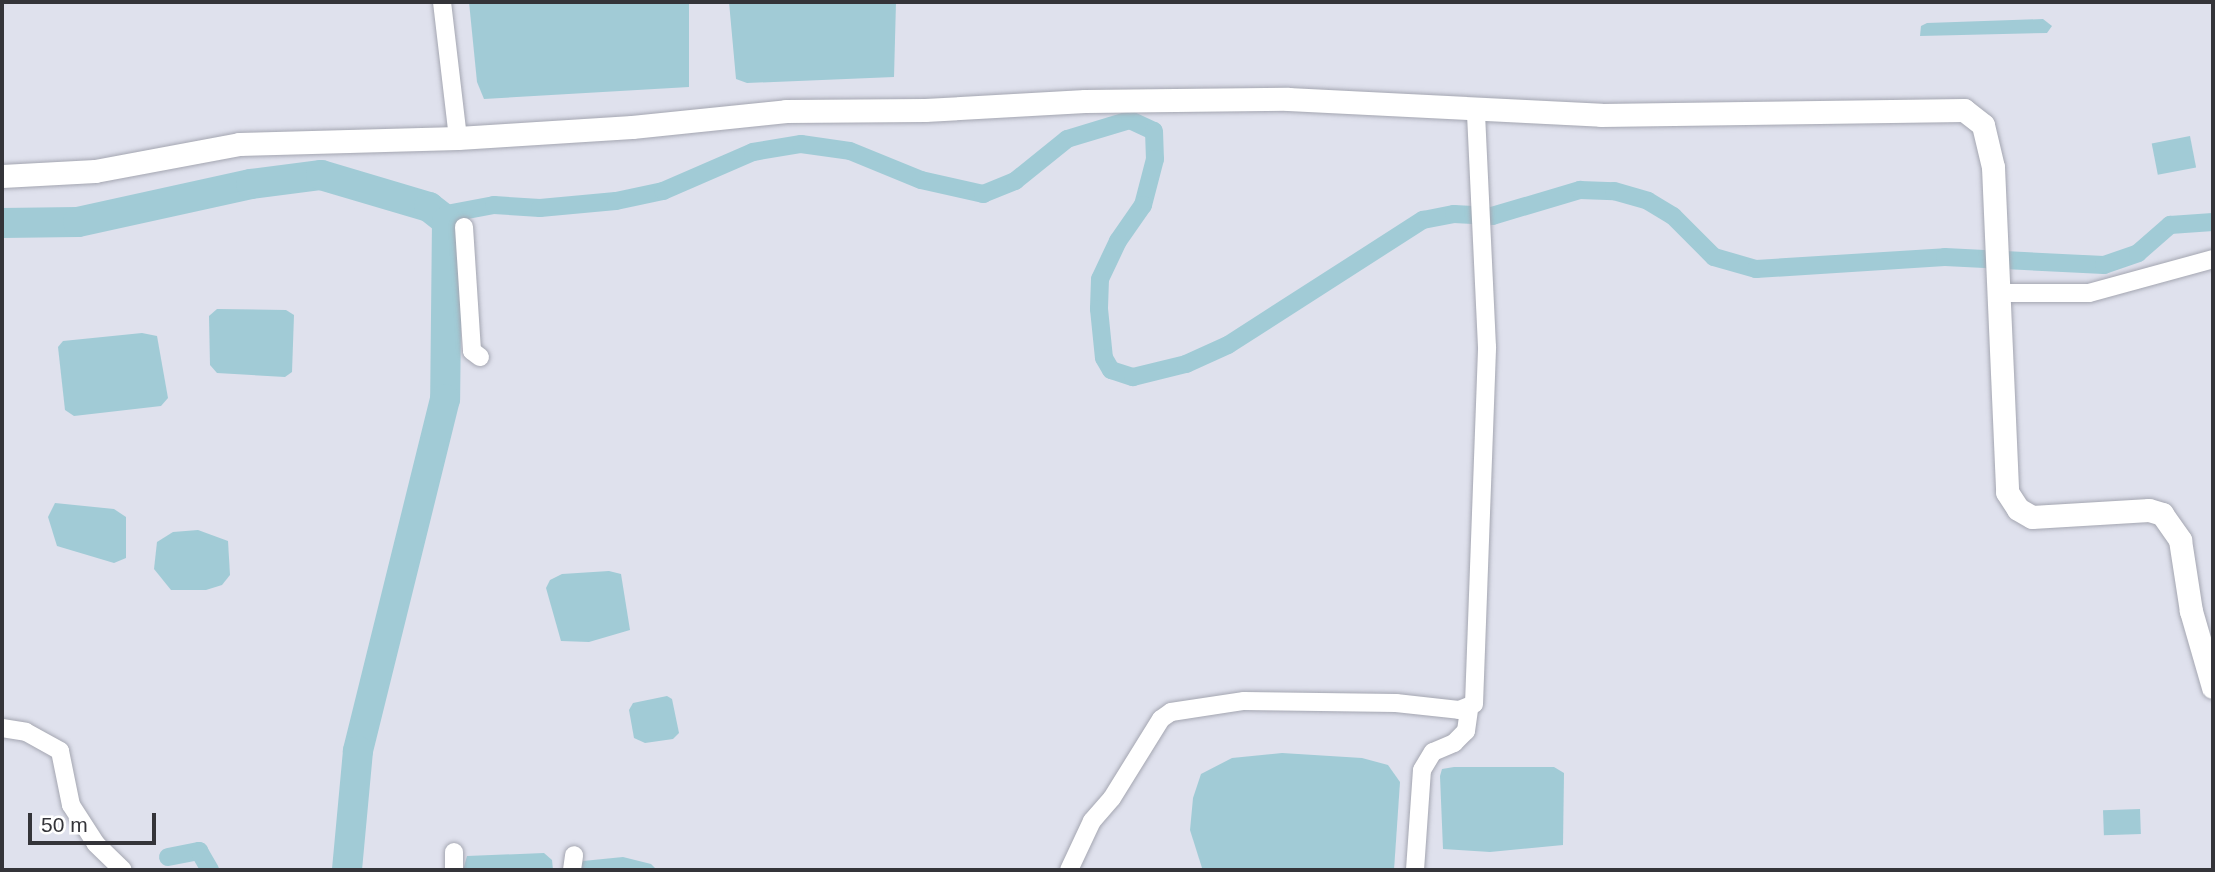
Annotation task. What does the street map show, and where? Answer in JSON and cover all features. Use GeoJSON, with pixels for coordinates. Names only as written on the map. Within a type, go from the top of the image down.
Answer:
{"type":"FeatureCollection","features":[{"type":"Feature","properties":{"kind":"street"},"geometry":{"type":"LineString","coordinates":[[442,2],[458,138]]}},
{"type":"Feature","properties":{"kind":"street"},"geometry":{"type":"LineString","coordinates":[[2,176],[94,171],[239,144],[458,138],[632,127],[786,111],[925,110],[1177,98],[1332,100],[1476,111],[1601,115],[1964,110],[1977,117],[1990,143],[2001,285],[2003,471],[2007,492],[2018,509],[2032,517],[2149,510],[2162,514],[2180,540],[2194,622],[2213,687]]}},
{"type":"Feature","properties":{"kind":"street"},"geometry":{"type":"LineString","coordinates":[[1415,870],[1422,770],[1433,752],[1454,743],[1466,731],[1469,709],[1476,693],[1487,347],[1476,111]]}},
{"type":"Feature","properties":{"kind":"street"},"geometry":{"type":"LineString","coordinates":[[464,227],[472,351],[480,357]]}},
{"type":"Feature","properties":{"kind":"street"},"geometry":{"type":"LineString","coordinates":[[2001,285],[2089,293],[2213,259]]}},
{"type":"Feature","properties":{"kind":"street"},"geometry":{"type":"LineString","coordinates":[[1069,870],[1092,821],[1112,798],[1161,719],[1171,712],[1244,701],[1396,703],[1469,709]]}},
{"type":"Feature","properties":{"kind":"street"},"geometry":{"type":"LineString","coordinates":[[2,728],[26,732],[60,751],[71,805],[96,844],[122,870]]}},
{"type":"Feature","properties":{"kind":"water"},"geometry":{"type":"Polygon","coordinates":[[[469,2],[689,2],[689,87],[484,99],[477,82],[469,2]]]}},
{"type":"Feature","properties":{"kind":"water"},"geometry":{"type":"Polygon","coordinates":[[[729,2],[896,2],[894,77],[747,83],[736,79],[729,2]]]}},
{"type":"Feature","properties":{"kind":"water"},"geometry":{"type":"Polygon","coordinates":[[[2043,19],[2052,26],[2047,33],[1920,36],[1921,26],[1927,23],[2043,19]]]}},
{"type":"Feature","properties":{"kind":"water"},"geometry":{"type":"Polygon","coordinates":[[[2190,136],[2196,167],[2158,175],[2152,143],[2190,136]]]}},
{"type":"Feature","properties":{"kind":"water"},"geometry":{"type":"Polygon","coordinates":[[[217,309],[286,310],[294,315],[292,372],[285,377],[217,373],[210,365],[209,316],[217,309]]]}},
{"type":"Feature","properties":{"kind":"water"},"geometry":{"type":"Polygon","coordinates":[[[142,333],[157,336],[168,398],[161,406],[74,416],[65,410],[58,347],[63,341],[142,333]]]}},
{"type":"Feature","properties":{"kind":"water"},"geometry":{"type":"Polygon","coordinates":[[[55,503],[114,509],[126,517],[126,558],[114,563],[57,546],[48,517],[55,503]]]}},
{"type":"Feature","properties":{"kind":"water"},"geometry":{"type":"Polygon","coordinates":[[[198,530],[228,541],[230,575],[222,585],[206,590],[171,590],[154,569],[157,542],[173,532],[198,530]]]}},
{"type":"Feature","properties":{"kind":"water"},"geometry":{"type":"Polygon","coordinates":[[[609,571],[621,574],[630,630],[589,642],[561,641],[546,588],[550,580],[562,574],[609,571]]]}},
{"type":"Feature","properties":{"kind":"water"},"geometry":{"type":"Polygon","coordinates":[[[667,696],[672,699],[679,733],[673,739],[645,743],[634,738],[629,710],[633,703],[667,696]]]}},
{"type":"Feature","properties":{"kind":"water"},"geometry":{"type":"Polygon","coordinates":[[[1282,753],[1362,758],[1388,765],[1400,782],[1394,870],[1202,868],[1190,830],[1193,798],[1201,774],[1232,758],[1282,753]]]}},
{"type":"Feature","properties":{"kind":"water"},"geometry":{"type":"Polygon","coordinates":[[[1554,767],[1564,773],[1563,845],[1490,852],[1443,849],[1440,776],[1442,769],[1554,767]]]}},
{"type":"Feature","properties":{"kind":"water"},"geometry":{"type":"Polygon","coordinates":[[[2140,809],[2141,834],[2104,835],[2103,810],[2140,809]]]}},
{"type":"Feature","properties":{"kind":"water"},"geometry":{"type":"Polygon","coordinates":[[[544,853],[552,860],[553,870],[463,870],[467,856],[544,853]]]}},
{"type":"Feature","properties":{"kind":"water"},"geometry":{"type":"Polygon","coordinates":[[[623,857],[651,864],[657,870],[578,870],[583,861],[623,857]]]}},
{"type":"Feature","properties":{"kind":"waterway"},"geometry":{"type":"LineString","coordinates":[[441,215],[494,205],[540,208],[616,201],[663,191],[753,152],[801,144],[850,151],[921,180],[983,194],[1015,181],[1067,139],[1130,120],[1154,131],[1155,159],[1143,205],[1118,241],[1100,279],[1099,309],[1104,358],[1111,370],[1133,377],[1186,364],[1228,345],[1423,220],[1454,214],[1492,216],[1580,190],[1614,191],[1648,201],[1673,216],[1714,257],[1756,269],[1945,257],[2104,265],[2138,253],[2170,225],[2213,222]]}},
{"type":"Feature","properties":{"kind":"waterway"},"geometry":{"type":"LineString","coordinates":[[2,223],[78,222],[251,184],[321,175],[429,207],[447,221],[445,399],[358,751],[347,870]]}},
{"type":"Feature","properties":{"kind":"waterway"},"geometry":{"type":"LineString","coordinates":[[168,857],[199,851],[210,870]]}}]}
